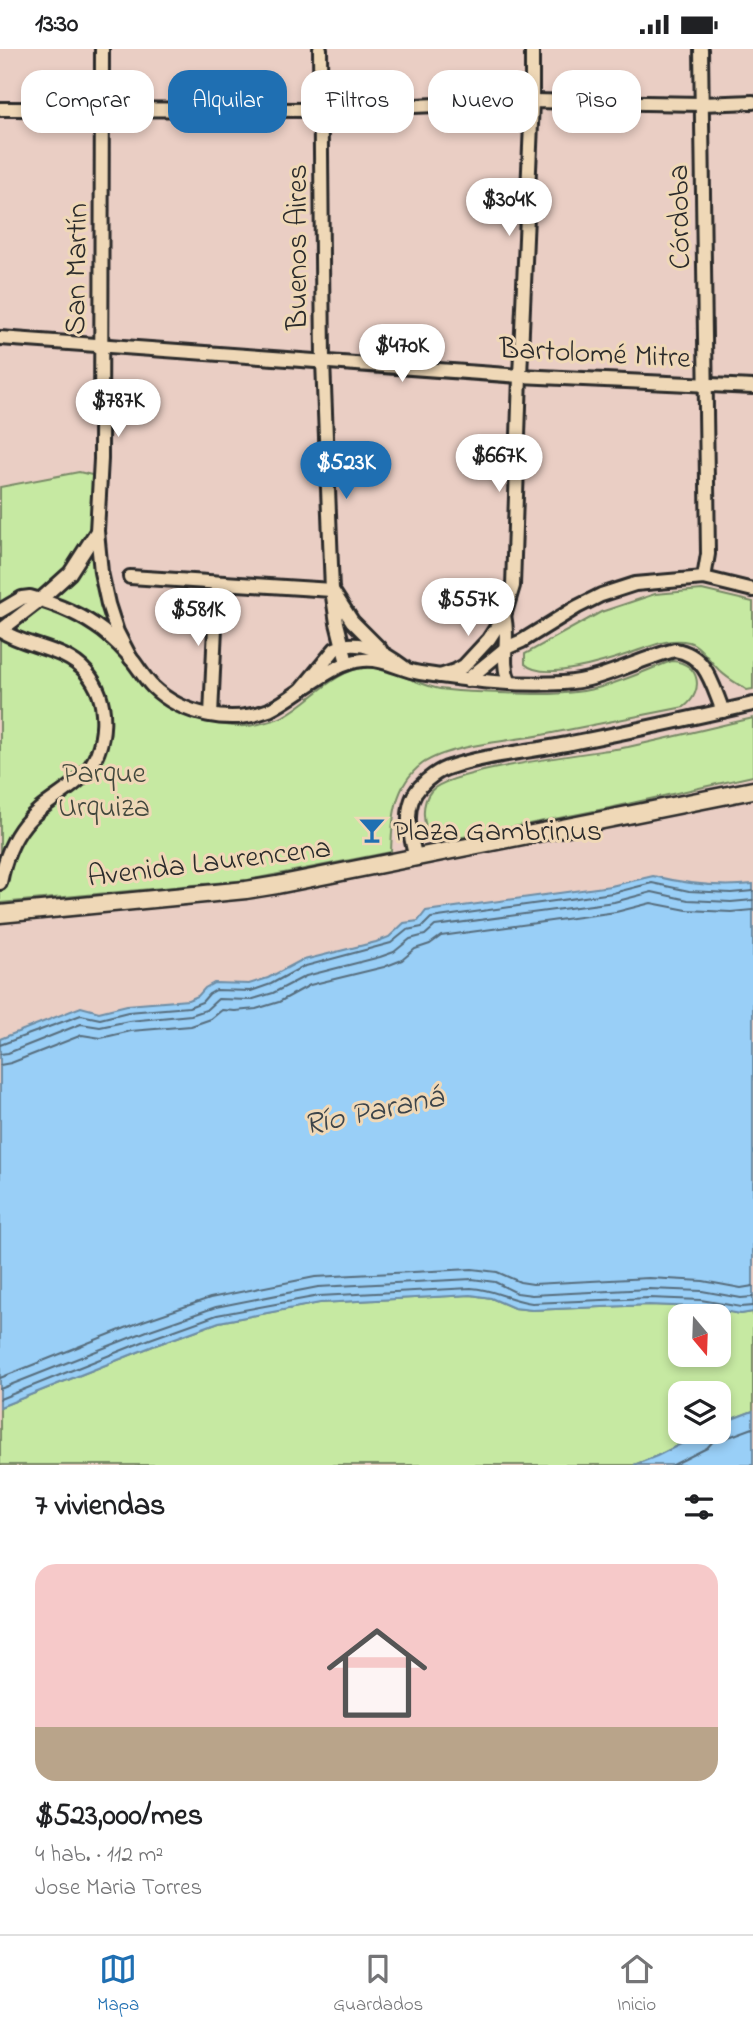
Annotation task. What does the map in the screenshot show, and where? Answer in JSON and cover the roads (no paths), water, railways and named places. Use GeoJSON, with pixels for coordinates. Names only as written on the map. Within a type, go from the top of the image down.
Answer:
{"type":"FeatureCollection","features":[{"type":"Feature","properties":{"kind":"street","name":"San Martín"},"geometry":{"type":"LineString","coordinates":[[102,49],[102,70]]}},
{"type":"Feature","properties":{"kind":"street","name":"Buenos Aires"},"geometry":{"type":"LineString","coordinates":[[320,49],[320,70]]}},
{"type":"Feature","properties":{"kind":"street"},"geometry":{"type":"LineString","coordinates":[[532,49],[532,70]]}},
{"type":"Feature","properties":{"kind":"street","name":"Córdoba"},"geometry":{"type":"LineString","coordinates":[[701,49],[708,554],[704,578]]}},
{"type":"Feature","properties":{"kind":"street"},"geometry":{"type":"LineString","coordinates":[[538,101],[702,104],[753,102]]}},
{"type":"Feature","properties":{"kind":"street"},"geometry":{"type":"LineString","coordinates":[[154,108],[301,110]]}},
{"type":"Feature","properties":{"kind":"street"},"geometry":{"type":"LineString","coordinates":[[0,109],[21,109]]}},
{"type":"Feature","properties":{"kind":"street","name":"San Martín"},"geometry":{"type":"LineString","coordinates":[[103,133],[101,459],[97,531],[101,572],[108,604],[117,632],[131,659]]}},
{"type":"Feature","properties":{"kind":"street","name":"Buenos Aires"},"geometry":{"type":"LineString","coordinates":[[321,133],[323,361],[332,590],[343,646]]}},
{"type":"Feature","properties":{"kind":"street"},"geometry":{"type":"LineString","coordinates":[[440,676],[464,666],[489,639],[504,616],[513,586],[530,133]]}},
{"type":"Feature","properties":{"kind":"street","name":"Bartolomé Mitre"},"geometry":{"type":"LineString","coordinates":[[0,338],[520,376],[753,387]]}},
{"type":"Feature","properties":{"kind":"street"},"geometry":{"type":"LineString","coordinates":[[0,883],[6,861],[23,826],[38,809],[78,780],[93,761],[101,739],[104,719],[97,687],[86,671],[59,653],[31,645],[0,631],[71,573],[97,531]]}},
{"type":"Feature","properties":{"kind":"street"},"geometry":{"type":"LineString","coordinates":[[130,577],[332,590],[352,621],[385,654]]}},
{"type":"Feature","properties":{"kind":"street"},"geometry":{"type":"LineString","coordinates":[[467,680],[506,648],[577,607],[601,595],[635,584],[704,578],[753,590]]}},
{"type":"Feature","properties":{"kind":"street"},"geometry":{"type":"LineString","coordinates":[[211,715],[217,583]]}},
{"type":"Feature","properties":{"kind":"street"},"geometry":{"type":"LineString","coordinates":[[0,611],[22,598],[30,597],[75,612],[110,637],[167,699],[185,709],[211,715],[252,715],[270,710],[346,663],[363,660],[378,660],[415,672],[467,680],[544,684],[568,683],[675,650],[687,652],[704,667],[723,711]]}},
{"type":"Feature","properties":{"kind":"street"},"geometry":{"type":"LineString","coordinates":[[504,616],[507,626],[504,663],[509,681]]}},
{"type":"Feature","properties":{"kind":"street"},"geometry":{"type":"LineString","coordinates":[[301,690],[335,649],[343,646],[375,649],[405,668]]}},
{"type":"Feature","properties":{"kind":"street"},"geometry":{"type":"LineString","coordinates":[[343,646],[346,663]]}},
{"type":"Feature","properties":{"kind":"street"},"geometry":{"type":"LineString","coordinates":[[416,858],[408,818],[411,801],[418,788],[448,767],[753,704]]}},
{"type":"Feature","properties":{"kind":"street","name":"Avenida Laurencena"},"geometry":{"type":"LineString","coordinates":[[0,914],[246,890],[753,790]]}},
{"type":"Feature","properties":{"kind":"street"},"geometry":{"type":"LineString","coordinates":[[0,907],[0,914]]}},
{"type":"Feature","properties":{"kind":"water","name":"Río Paraná"},"geometry":{"type":"Polygon","coordinates":[[[653,876],[702,885],[753,884],[753,1312],[732,1312],[732,1304],[532,1310],[514,1308],[491,1298],[471,1295],[320,1303],[219,1322],[0,1407],[0,1039],[81,1007],[99,1012],[127,1005],[188,1000],[198,996],[214,983],[249,984],[268,978],[300,961],[389,937],[404,923],[418,921],[426,911],[611,886],[653,876]]]}},
{"type":"Feature","properties":{"kind":"water"},"geometry":{"type":"Polygon","coordinates":[[[753,1411],[753,1465],[634,1465],[681,1444],[731,1444],[731,1419],[753,1411]]]}},
{"type":"Feature","properties":{"kind":"place","name":"Plaza Gambrinus"},"geometry":{"type":"Point","coordinates":[372,830]}},
{"type":"Feature","properties":{"kind":"park label","name":"Parque Urquiza"},"geometry":{"type":"Point","coordinates":[104,790]}}]}
